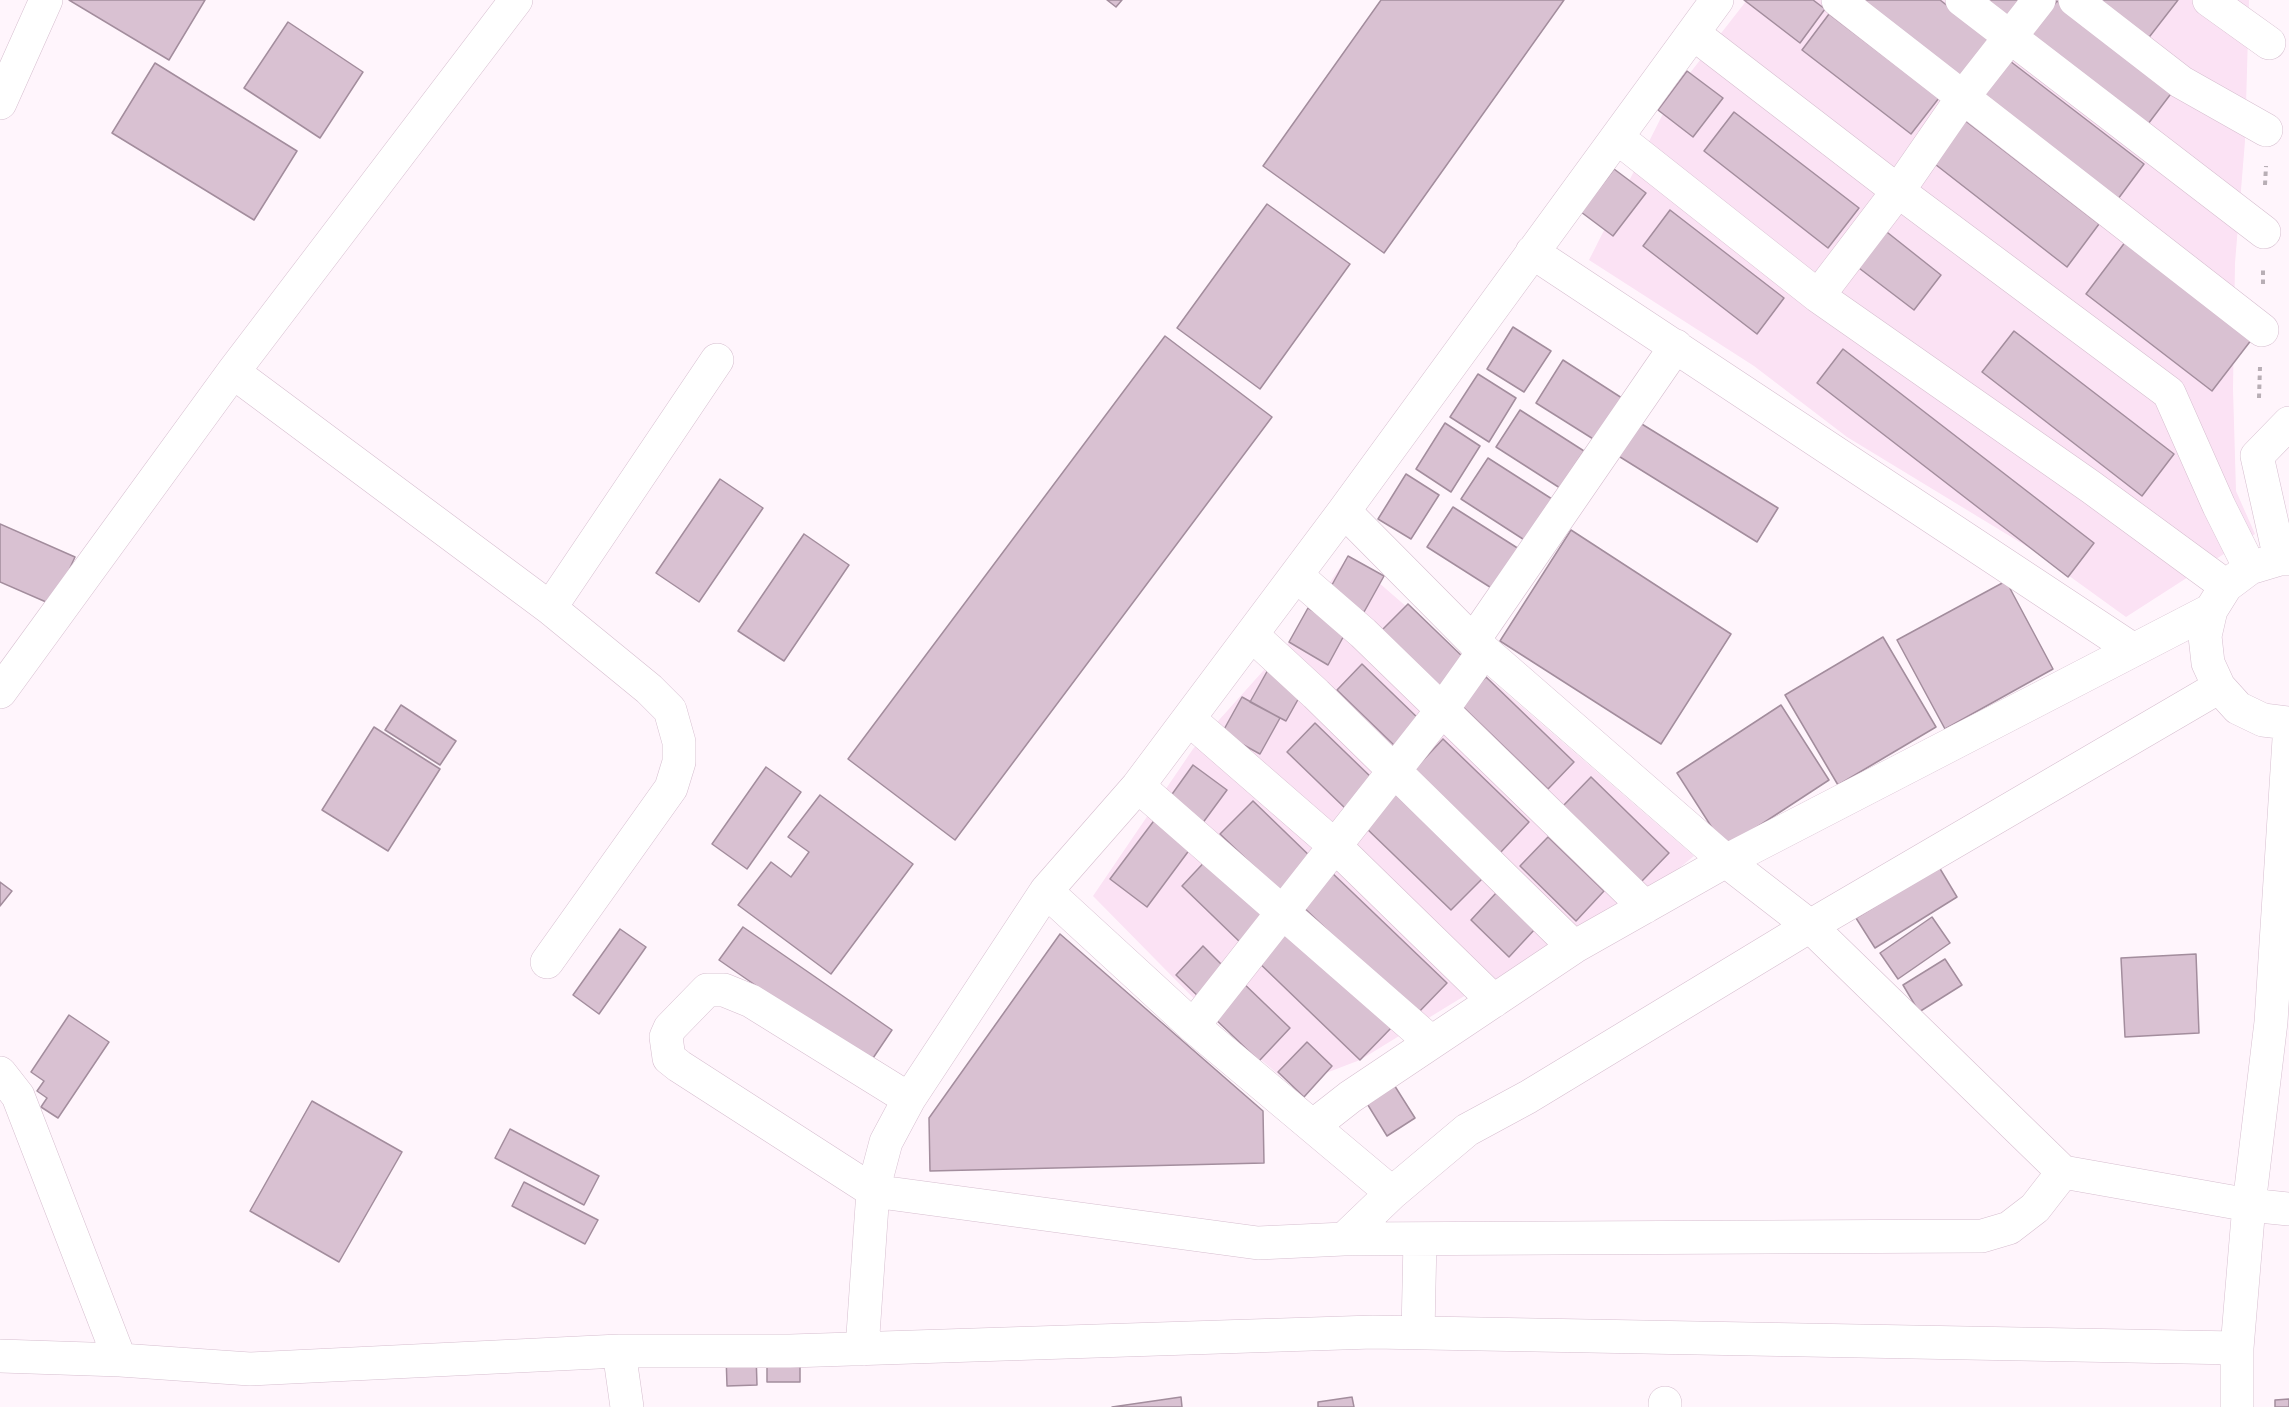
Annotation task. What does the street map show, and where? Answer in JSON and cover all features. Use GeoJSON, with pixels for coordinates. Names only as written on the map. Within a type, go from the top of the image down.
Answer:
{"type":"FeatureCollection","features":[{"type":"Feature","properties":{"kind":"street"},"geometry":{"type":"LineString","coordinates":[[0,103],[46,0]]}},
{"type":"Feature","properties":{"kind":"street"},"geometry":{"type":"LineString","coordinates":[[0,692],[233,372],[516,0]]}},
{"type":"Feature","properties":{"kind":"street"},"geometry":{"type":"LineString","coordinates":[[862,1349],[873,1191],[886,1142],[909,1099],[1046,891],[1138,786],[1252,635],[1717,0]]}},
{"type":"Feature","properties":{"kind":"street"},"geometry":{"type":"LineString","coordinates":[[1838,0],[2262,330]]}},
{"type":"Feature","properties":{"kind":"street"},"geometry":{"type":"LineString","coordinates":[[1962,0],[2264,232]]}},
{"type":"Feature","properties":{"kind":"street"},"geometry":{"type":"LineString","coordinates":[[1818,296],[1898,191],[1963,97],[2038,0]]}},
{"type":"Feature","properties":{"kind":"street"},"geometry":{"type":"LineString","coordinates":[[2076,0],[2181,82],[2266,130]]}},
{"type":"Feature","properties":{"kind":"street"},"geometry":{"type":"LineString","coordinates":[[2209,0],[2269,43]]}},
{"type":"Feature","properties":{"kind":"street"},"geometry":{"type":"LineString","coordinates":[[1694,34],[1898,191],[2169,393],[2251,576]]}},
{"type":"Feature","properties":{"kind":"street"},"geometry":{"type":"LineString","coordinates":[[1618,138],[1818,296],[2091,487],[2251,576]]}},
{"type":"Feature","properties":{"kind":"street"},"geometry":{"type":"LineString","coordinates":[[1533,252],[2132,649]]}},
{"type":"Feature","properties":{"kind":"street"},"geometry":{"type":"LineString","coordinates":[[1192,1026],[1442,710],[1478,646],[1677,346]]}},
{"type":"Feature","properties":{"kind":"street"},"geometry":{"type":"LineString","coordinates":[[550,608],[717,360]]}},
{"type":"Feature","properties":{"kind":"street"},"geometry":{"type":"LineString","coordinates":[[233,372],[550,608],[648,689],[670,711],[680,742],[679,762],[671,788],[547,962]]}},
{"type":"Feature","properties":{"kind":"street"},"geometry":{"type":"LineString","coordinates":[[2289,423],[2258,456],[2251,576],[2205,636],[2208,663],[2219,687],[2238,708],[2263,720],[2289,723]]}},
{"type":"Feature","properties":{"kind":"street"},"geometry":{"type":"LineString","coordinates":[[1344,511],[1478,646],[1726,861],[1810,926],[2063,1172],[2249,1205],[2289,1209]]}},
{"type":"Feature","properties":{"kind":"street"},"geometry":{"type":"LineString","coordinates":[[1296,575],[1363,633],[1646,907]]}},
{"type":"Feature","properties":{"kind":"street"},"geometry":{"type":"LineString","coordinates":[[1313,1126],[1350,1097],[1574,947],[1726,861],[2132,649],[2251,576]]}},
{"type":"Feature","properties":{"kind":"street"},"geometry":{"type":"LineString","coordinates":[[1252,635],[1574,947]]}},
{"type":"Feature","properties":{"kind":"street"},"geometry":{"type":"LineString","coordinates":[[1344,1239],[1392,1192],[1467,1130],[1528,1097],[1810,926],[2219,687]]}},
{"type":"Feature","properties":{"kind":"street"},"geometry":{"type":"LineString","coordinates":[[1189,718],[1335,846],[1494,1001]]}},
{"type":"Feature","properties":{"kind":"street"},"geometry":{"type":"LineString","coordinates":[[2237,1407],[2237,1348],[2249,1205],[2280,1022],[2289,739]]}},
{"type":"Feature","properties":{"kind":"street"},"geometry":{"type":"LineString","coordinates":[[1138,786],[1431,1042]]}},
{"type":"Feature","properties":{"kind":"street"},"geometry":{"type":"LineString","coordinates":[[1046,891],[1192,1026],[1392,1192]]}},
{"type":"Feature","properties":{"kind":"street"},"geometry":{"type":"LineString","coordinates":[[909,1099],[751,1001],[724,990],[707,990],[669,1028],[666,1044],[669,1058],[873,1191],[1258,1243],[1344,1239],[1982,1236],[2009,1227],[2035,1208],[2063,1172]]}},
{"type":"Feature","properties":{"kind":"street"},"geometry":{"type":"LineString","coordinates":[[0,1073],[18,1096],[120,1360]]}},
{"type":"Feature","properties":{"kind":"street"},"geometry":{"type":"LineString","coordinates":[[1418,1333],[1420,1239]]}},
{"type":"Feature","properties":{"kind":"street"},"geometry":{"type":"LineString","coordinates":[[0,1356],[120,1360],[250,1369],[619,1351],[790,1352],[1373,1332],[2237,1348]]}},
{"type":"Feature","properties":{"kind":"street"},"geometry":{"type":"LineString","coordinates":[[619,1351],[627,1407]]}},
{"type":"Feature","properties":{"kind":"shaded area"},"geometry":{"type":"Polygon","coordinates":[[[1747,0],[2249,0],[2245,141],[2235,263],[2233,389],[2236,491],[2255,534],[2126,617],[2036,552],[1847,437],[1754,366],[1589,260],[1672,96],[1747,0]]]}},
{"type":"Feature","properties":{"kind":"shaded area"},"geometry":{"type":"Polygon","coordinates":[[[1348,556],[1694,856],[1604,930],[1479,987],[1360,1060],[1292,1086],[1220,1025],[1093,896],[1193,749],[1289,642],[1348,556]]]}},
{"type":"Feature","properties":{"kind":"building"},"geometry":{"type":"Polygon","coordinates":[[[69,0],[205,0],[169,60],[69,0]]]}},
{"type":"Feature","properties":{"kind":"building"},"geometry":{"type":"Polygon","coordinates":[[[1107,0],[1122,0],[1116,7],[1107,0]]]}},
{"type":"Feature","properties":{"kind":"building"},"geometry":{"type":"Polygon","coordinates":[[[1381,0],[1564,0],[1384,253],[1263,166],[1381,0]]]}},
{"type":"Feature","properties":{"kind":"building"},"geometry":{"type":"Polygon","coordinates":[[[1744,0],[1813,0],[1825,9],[1800,43],[1744,0]]]}},
{"type":"Feature","properties":{"kind":"building"},"geometry":{"type":"Polygon","coordinates":[[[1862,0],[1940,0],[1995,43],[1967,81],[1862,0]]]}},
{"type":"Feature","properties":{"kind":"building"},"geometry":{"type":"Polygon","coordinates":[[[1979,0],[2024,0],[2007,22],[1979,0]]]}},
{"type":"Feature","properties":{"kind":"building"},"geometry":{"type":"Polygon","coordinates":[[[2084,0],[2178,0],[2143,45],[2084,0]]]}},
{"type":"Feature","properties":{"kind":"building"},"geometry":{"type":"Polygon","coordinates":[[[2057,1],[2173,91],[2148,124],[2032,34],[2057,1]]]}},
{"type":"Feature","properties":{"kind":"building"},"geometry":{"type":"Polygon","coordinates":[[[1829,14],[1939,98],[1911,134],[1802,50],[1829,14]]]}},
{"type":"Feature","properties":{"kind":"building"},"geometry":{"type":"Polygon","coordinates":[[[288,22],[363,72],[320,138],[244,88],[288,22]]]}},
{"type":"Feature","properties":{"kind":"building"},"geometry":{"type":"Polygon","coordinates":[[[2006,58],[2144,164],[2115,203],[1976,96],[2006,58]]]}},
{"type":"Feature","properties":{"kind":"building"},"geometry":{"type":"Polygon","coordinates":[[[155,63],[297,151],[254,220],[112,133],[155,63]]]}},
{"type":"Feature","properties":{"kind":"building"},"geometry":{"type":"Polygon","coordinates":[[[1687,71],[1723,98],[1693,137],[1658,110],[1687,71]]]}},
{"type":"Feature","properties":{"kind":"building"},"geometry":{"type":"Polygon","coordinates":[[[1734,112],[1859,208],[1828,248],[1704,151],[1734,112]]]}},
{"type":"Feature","properties":{"kind":"building"},"geometry":{"type":"Polygon","coordinates":[[[1963,119],[2099,224],[2067,267],[1931,161],[1963,119]]]}},
{"type":"Feature","properties":{"kind":"building"},"geometry":{"type":"Polygon","coordinates":[[[1614,169],[1646,193],[1613,236],[1581,212],[1614,169]]]}},
{"type":"Feature","properties":{"kind":"building"},"geometry":{"type":"Polygon","coordinates":[[[1267,204],[1350,264],[1260,389],[1177,328],[1267,204]]]}},
{"type":"Feature","properties":{"kind":"building"},"geometry":{"type":"Polygon","coordinates":[[[1670,210],[1784,298],[1757,334],[1643,246],[1670,210]]]}},
{"type":"Feature","properties":{"kind":"building"},"geometry":{"type":"Polygon","coordinates":[[[1883,229],[1941,275],[1914,310],[1855,265],[1883,229]]]}},
{"type":"Feature","properties":{"kind":"building"},"geometry":{"type":"Polygon","coordinates":[[[2126,241],[2252,339],[2212,391],[2086,294],[2126,241]]]}},
{"type":"Feature","properties":{"kind":"building"},"geometry":{"type":"Polygon","coordinates":[[[1513,327],[1551,351],[1524,392],[1487,369],[1513,327]]]}},
{"type":"Feature","properties":{"kind":"building"},"geometry":{"type":"Polygon","coordinates":[[[2014,331],[2174,454],[2142,496],[1982,372],[2014,331]]]}},
{"type":"Feature","properties":{"kind":"building"},"geometry":{"type":"Polygon","coordinates":[[[1165,336],[1272,417],[955,840],[848,759],[1165,336]]]}},
{"type":"Feature","properties":{"kind":"building"},"geometry":{"type":"Polygon","coordinates":[[[1843,349],[2094,543],[2068,577],[1817,383],[1843,349]]]}},
{"type":"Feature","properties":{"kind":"building"},"geometry":{"type":"Polygon","coordinates":[[[1563,360],[1625,400],[1598,442],[1536,403],[1563,360]]]}},
{"type":"Feature","properties":{"kind":"building"},"geometry":{"type":"Polygon","coordinates":[[[1478,374],[1516,398],[1489,442],[1450,417],[1478,374]]]}},
{"type":"Feature","properties":{"kind":"building"},"geometry":{"type":"Polygon","coordinates":[[[1520,410],[1584,451],[1560,488],[1496,447],[1520,410]]]}},
{"type":"Feature","properties":{"kind":"building"},"geometry":{"type":"Polygon","coordinates":[[[1632,418],[1778,508],[1757,542],[1612,452],[1632,418]]]}},
{"type":"Feature","properties":{"kind":"building"},"geometry":{"type":"Polygon","coordinates":[[[1445,423],[1480,446],[1451,492],[1416,469],[1445,423]]]}},
{"type":"Feature","properties":{"kind":"building"},"geometry":{"type":"Polygon","coordinates":[[[1488,458],[1552,499],[1526,541],[1461,499],[1488,458]]]}},
{"type":"Feature","properties":{"kind":"building"},"geometry":{"type":"Polygon","coordinates":[[[1406,474],[1439,495],[1411,539],[1378,519],[1406,474]]]}},
{"type":"Feature","properties":{"kind":"building"},"geometry":{"type":"Polygon","coordinates":[[[720,479],[763,508],[699,602],[656,573],[720,479]]]}},
{"type":"Feature","properties":{"kind":"building"},"geometry":{"type":"Polygon","coordinates":[[[1453,507],[1519,549],[1493,589],[1427,547],[1453,507]]]}},
{"type":"Feature","properties":{"kind":"building"},"geometry":{"type":"Polygon","coordinates":[[[0,524],[75,557],[53,605],[0,582],[0,524]]]}},
{"type":"Feature","properties":{"kind":"building"},"geometry":{"type":"Polygon","coordinates":[[[1571,530],[1731,634],[1661,744],[1500,641],[1571,530]]]}},
{"type":"Feature","properties":{"kind":"building"},"geometry":{"type":"Polygon","coordinates":[[[804,534],[849,565],[784,661],[738,631],[804,534]]]}},
{"type":"Feature","properties":{"kind":"building"},"geometry":{"type":"Polygon","coordinates":[[[1348,556],[1384,576],[1364,612],[1328,592],[1348,556]]]}},
{"type":"Feature","properties":{"kind":"building"},"geometry":{"type":"Polygon","coordinates":[[[2006,581],[2053,669],[1945,729],[1897,640],[2006,581]]]}},
{"type":"Feature","properties":{"kind":"building"},"geometry":{"type":"Polygon","coordinates":[[[1408,604],[1465,659],[1439,687],[1381,631],[1408,604]]]}},
{"type":"Feature","properties":{"kind":"building"},"geometry":{"type":"Polygon","coordinates":[[[1308,608],[1347,630],[1328,665],[1289,642],[1308,608]]]}},
{"type":"Feature","properties":{"kind":"building"},"geometry":{"type":"Polygon","coordinates":[[[1883,637],[1936,727],[1838,785],[1785,695],[1883,637]]]}},
{"type":"Feature","properties":{"kind":"building"},"geometry":{"type":"Polygon","coordinates":[[[1362,664],[1422,722],[1397,748],[1337,690],[1362,664]]]}},
{"type":"Feature","properties":{"kind":"building"},"geometry":{"type":"Polygon","coordinates":[[[1269,668],[1305,687],[1286,721],[1250,702],[1269,668]]]}},
{"type":"Feature","properties":{"kind":"building"},"geometry":{"type":"Polygon","coordinates":[[[1486,677],[1574,762],[1548,789],[1460,704],[1486,677]]]}},
{"type":"Feature","properties":{"kind":"building"},"geometry":{"type":"Polygon","coordinates":[[[1242,697],[1280,718],[1260,754],[1222,733],[1242,697]]]}},
{"type":"Feature","properties":{"kind":"building"},"geometry":{"type":"Polygon","coordinates":[[[401,705],[456,741],[440,765],[385,730],[401,705]]]}},
{"type":"Feature","properties":{"kind":"building"},"geometry":{"type":"Polygon","coordinates":[[[1781,705],[1829,780],[1725,848],[1677,773],[1781,705]]]}},
{"type":"Feature","properties":{"kind":"building"},"geometry":{"type":"Polygon","coordinates":[[[1315,723],[1375,781],[1347,810],[1287,752],[1315,723]]]}},
{"type":"Feature","properties":{"kind":"building"},"geometry":{"type":"Polygon","coordinates":[[[374,727],[440,769],[388,851],[322,810],[374,727]]]}},
{"type":"Feature","properties":{"kind":"building"},"geometry":{"type":"Polygon","coordinates":[[[1443,739],[1529,822],[1499,854],[1413,771],[1443,739]]]}},
{"type":"Feature","properties":{"kind":"building"},"geometry":{"type":"Polygon","coordinates":[[[1193,765],[1227,790],[1199,828],[1165,804],[1193,765]]]}},
{"type":"Feature","properties":{"kind":"building"},"geometry":{"type":"Polygon","coordinates":[[[766,767],[801,792],[747,869],[712,844],[766,767]]]}},
{"type":"Feature","properties":{"kind":"building"},"geometry":{"type":"Polygon","coordinates":[[[1591,777],[1669,853],[1641,882],[1562,807],[1591,777]]]}},
{"type":"Feature","properties":{"kind":"building"},"geometry":{"type":"Polygon","coordinates":[[[1395,794],[1483,878],[1451,910],[1364,826],[1395,794]]]}},
{"type":"Feature","properties":{"kind":"building"},"geometry":{"type":"Polygon","coordinates":[[[820,795],[913,864],[831,974],[738,905],[771,862],[791,877],[809,852],[788,837],[820,795]]]}},
{"type":"Feature","properties":{"kind":"building"},"geometry":{"type":"Polygon","coordinates":[[[1253,801],[1315,861],[1283,894],[1220,834],[1253,801]]]}},
{"type":"Feature","properties":{"kind":"building"},"geometry":{"type":"Polygon","coordinates":[[[1156,818],[1193,845],[1147,907],[1110,879],[1156,818]]]}},
{"type":"Feature","properties":{"kind":"building"},"geometry":{"type":"Polygon","coordinates":[[[1548,837],[1604,891],[1576,921],[1520,866],[1548,837]]]}},
{"type":"Feature","properties":{"kind":"building"},"geometry":{"type":"Polygon","coordinates":[[[1211,855],[1271,914],[1242,944],[1182,886],[1211,855]]]}},
{"type":"Feature","properties":{"kind":"building"},"geometry":{"type":"Polygon","coordinates":[[[1939,867],[1957,897],[1875,948],[1856,918],[1939,867]]]}},
{"type":"Feature","properties":{"kind":"building"},"geometry":{"type":"Polygon","coordinates":[[[1329,870],[1447,983],[1416,1015],[1298,902],[1329,870]]]}},
{"type":"Feature","properties":{"kind":"building"},"geometry":{"type":"Polygon","coordinates":[[[0,882],[12,891],[0,906],[0,882]]]}},
{"type":"Feature","properties":{"kind":"building"},"geometry":{"type":"Polygon","coordinates":[[[1497,892],[1535,929],[1509,957],[1471,920],[1497,892]]]}},
{"type":"Feature","properties":{"kind":"building"},"geometry":{"type":"Polygon","coordinates":[[[1932,917],[1950,943],[1898,979],[1880,953],[1932,917]]]}},
{"type":"Feature","properties":{"kind":"building"},"geometry":{"type":"Polygon","coordinates":[[[1287,924],[1393,1026],[1360,1060],[1254,958],[1287,924]]]}},
{"type":"Feature","properties":{"kind":"building"},"geometry":{"type":"Polygon","coordinates":[[[743,927],[892,1030],[869,1064],[719,960],[743,927]]]}},
{"type":"Feature","properties":{"kind":"building"},"geometry":{"type":"Polygon","coordinates":[[[620,929],[646,947],[599,1014],[573,995],[620,929]]]}},
{"type":"Feature","properties":{"kind":"building"},"geometry":{"type":"Polygon","coordinates":[[[1060,934],[1263,1111],[1264,1163],[930,1171],[929,1118],[1060,934]]]}},
{"type":"Feature","properties":{"kind":"building"},"geometry":{"type":"Polygon","coordinates":[[[1203,946],[1228,971],[1201,999],[1176,975],[1203,946]]]}},
{"type":"Feature","properties":{"kind":"building"},"geometry":{"type":"Polygon","coordinates":[[[2196,954],[2199,1033],[2125,1037],[2121,958],[2196,954]]]}},
{"type":"Feature","properties":{"kind":"building"},"geometry":{"type":"Polygon","coordinates":[[[1945,959],[1962,985],[1919,1012],[1903,985],[1945,959]]]}},
{"type":"Feature","properties":{"kind":"building"},"geometry":{"type":"Polygon","coordinates":[[[1240,980],[1290,1028],[1259,1061],[1209,1013],[1240,980]]]}},
{"type":"Feature","properties":{"kind":"building"},"geometry":{"type":"Polygon","coordinates":[[[69,1015],[109,1042],[58,1118],[41,1107],[47,1098],[37,1091],[44,1081],[31,1072],[69,1015]]]}},
{"type":"Feature","properties":{"kind":"building"},"geometry":{"type":"Polygon","coordinates":[[[1307,1042],[1332,1066],[1304,1097],[1278,1072],[1307,1042]]]}},
{"type":"Feature","properties":{"kind":"building"},"geometry":{"type":"Polygon","coordinates":[[[1391,1080],[1415,1118],[1387,1136],[1363,1097],[1391,1080]]]}},
{"type":"Feature","properties":{"kind":"building"},"geometry":{"type":"Polygon","coordinates":[[[312,1101],[402,1152],[339,1262],[250,1211],[312,1101]]]}},
{"type":"Feature","properties":{"kind":"building"},"geometry":{"type":"Polygon","coordinates":[[[510,1129],[599,1176],[584,1205],[495,1158],[510,1129]]]}},
{"type":"Feature","properties":{"kind":"building"},"geometry":{"type":"Polygon","coordinates":[[[524,1182],[598,1220],[585,1244],[512,1206],[524,1182]]]}},
{"type":"Feature","properties":{"kind":"building"},"geometry":{"type":"Polygon","coordinates":[[[767,1353],[800,1353],[800,1382],[767,1382],[767,1353]]]}},
{"type":"Feature","properties":{"kind":"building"},"geometry":{"type":"Polygon","coordinates":[[[756,1354],[757,1385],[727,1386],[726,1355],[756,1354]]]}},
{"type":"Feature","properties":{"kind":"building"},"geometry":{"type":"Polygon","coordinates":[[[1181,1397],[1182,1407],[1112,1407],[1181,1397]]]}},
{"type":"Feature","properties":{"kind":"building"},"geometry":{"type":"Polygon","coordinates":[[[1352,1397],[1354,1407],[1318,1407],[1318,1402],[1352,1397]]]}},
{"type":"Feature","properties":{"kind":"building"},"geometry":{"type":"Polygon","coordinates":[[[2289,1399],[2289,1407],[2275,1407],[2275,1400],[2289,1399]]]}}]}
